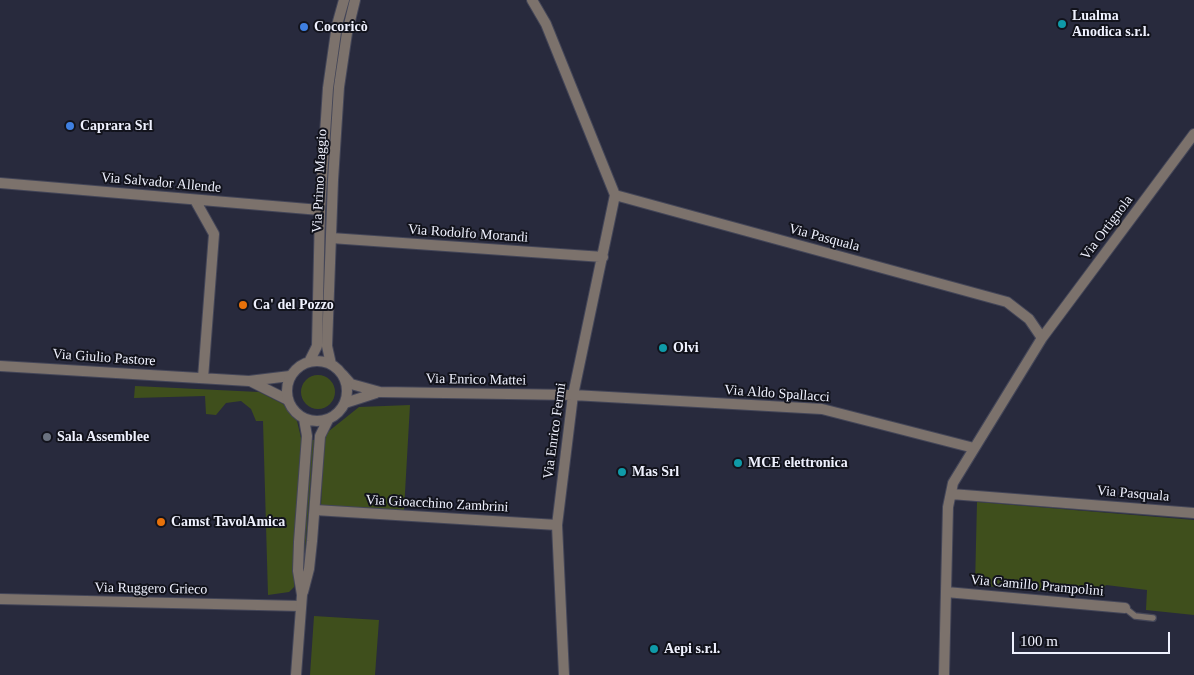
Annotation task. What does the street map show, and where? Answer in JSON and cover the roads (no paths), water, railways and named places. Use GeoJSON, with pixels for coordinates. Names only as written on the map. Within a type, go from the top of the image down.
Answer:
{"type":"FeatureCollection","features":[{"type":"Feature","properties":{"kind":"street","name":"Via Primo Maggio"},"geometry":{"type":"LineString","coordinates":[[309,362],[316,346],[320,210],[328,88],[337,25],[344,0]]}},
{"type":"Feature","properties":{"kind":"street","name":"Via Primo Maggio"},"geometry":{"type":"LineString","coordinates":[[331,364],[327,346],[339,87],[347,33],[355,0]]}},
{"type":"Feature","properties":{"kind":"street"},"geometry":{"type":"LineString","coordinates":[[532,0],[546,24],[615,194]]}},
{"type":"Feature","properties":{"kind":"street","name":"Via Ortignola"},"geometry":{"type":"LineString","coordinates":[[1042,338],[1194,134]]}},
{"type":"Feature","properties":{"kind":"street","name":"Via Salvador Allende"},"geometry":{"type":"LineString","coordinates":[[0,183],[320,210]]}},
{"type":"Feature","properties":{"kind":"street","name":"Via Enrico Fermi"},"geometry":{"type":"LineString","coordinates":[[564,675],[557,525],[573,395],[615,194]]}},
{"type":"Feature","properties":{"kind":"street","name":"Via Pasquala"},"geometry":{"type":"LineString","coordinates":[[615,194],[1007,302],[1029,319],[1042,338]]}},
{"type":"Feature","properties":{"kind":"street"},"geometry":{"type":"LineString","coordinates":[[195,200],[214,234],[203,378]]}},
{"type":"Feature","properties":{"kind":"street","name":"Via Rodolfo Morandi"},"geometry":{"type":"LineString","coordinates":[[331,238],[603,257]]}},
{"type":"Feature","properties":{"kind":"street"},"geometry":{"type":"LineString","coordinates":[[944,675],[948,507],[953,483],[1042,338]]}},
{"type":"Feature","properties":{"kind":"street"},"geometry":{"type":"LineString","coordinates":[[296,675],[302,595],[309,570],[320,436],[328,420],[341,410],[347,394],[343,376],[331,364],[324,361],[309,362],[295,370],[290,376],[287,384],[288,400],[291,408],[304,418],[312,421],[328,420]]}},
{"type":"Feature","properties":{"kind":"street","name":"Via Giulio Pastore"},"geometry":{"type":"LineString","coordinates":[[1,365],[249,381],[290,376]]}},
{"type":"Feature","properties":{"kind":"street","name":"Via Enrico Mattei"},"geometry":{"type":"LineString","coordinates":[[343,376],[351,384],[380,392],[573,395]]}},
{"type":"Feature","properties":{"kind":"street","name":"Via Giulio Pastore"},"geometry":{"type":"LineString","coordinates":[[249,381],[288,400]]}},
{"type":"Feature","properties":{"kind":"street","name":"Via Enrico Mattei"},"geometry":{"type":"LineString","coordinates":[[345,403],[380,392]]}},
{"type":"Feature","properties":{"kind":"street","name":"Via Aldo Spallacci"},"geometry":{"type":"LineString","coordinates":[[573,395],[822,410],[974,448]]}},
{"type":"Feature","properties":{"kind":"street"},"geometry":{"type":"LineString","coordinates":[[302,595],[298,571],[307,436],[304,418]]}},
{"type":"Feature","properties":{"kind":"street","name":"Via Pasquala"},"geometry":{"type":"LineString","coordinates":[[951,494],[1194,513]]}},
{"type":"Feature","properties":{"kind":"street","name":"Via Gioacchino Zambrini"},"geometry":{"type":"LineString","coordinates":[[314,510],[557,525]]}},
{"type":"Feature","properties":{"kind":"street","name":"Via Camillo Prampolini"},"geometry":{"type":"LineString","coordinates":[[946,592],[1125,608]]}},
{"type":"Feature","properties":{"kind":"street","name":"Via Ruggero Grieco"},"geometry":{"type":"LineString","coordinates":[[0,599],[301,606]]}},
{"type":"Feature","properties":{"kind":"lane"},"geometry":{"type":"LineString","coordinates":[[1125,608],[1135,616],[1154,618]]}},
{"type":"Feature","properties":{"kind":"place","name":"Lualma Anodica s.r.l."},"geometry":{"type":"Point","coordinates":[1062,24]}},
{"type":"Feature","properties":{"kind":"place","name":"Cocoricò"},"geometry":{"type":"Point","coordinates":[304,27]}},
{"type":"Feature","properties":{"kind":"place","name":"Caprara Srl"},"geometry":{"type":"Point","coordinates":[70,126]}},
{"type":"Feature","properties":{"kind":"place","name":"Ca' del Pozzo"},"geometry":{"type":"Point","coordinates":[243,305]}},
{"type":"Feature","properties":{"kind":"place","name":"Olvi"},"geometry":{"type":"Point","coordinates":[663,348]}},
{"type":"Feature","properties":{"kind":"place","name":"Sala Assemblee"},"geometry":{"type":"Point","coordinates":[47,437]}},
{"type":"Feature","properties":{"kind":"place","name":"MCE elettronica"},"geometry":{"type":"Point","coordinates":[738,463]}},
{"type":"Feature","properties":{"kind":"place","name":"Mas Srl"},"geometry":{"type":"Point","coordinates":[622,472]}},
{"type":"Feature","properties":{"kind":"place","name":"Camst TavolAmica"},"geometry":{"type":"Point","coordinates":[161,522]}},
{"type":"Feature","properties":{"kind":"place","name":"Aepi s.r.l."},"geometry":{"type":"Point","coordinates":[654,649]}}]}
